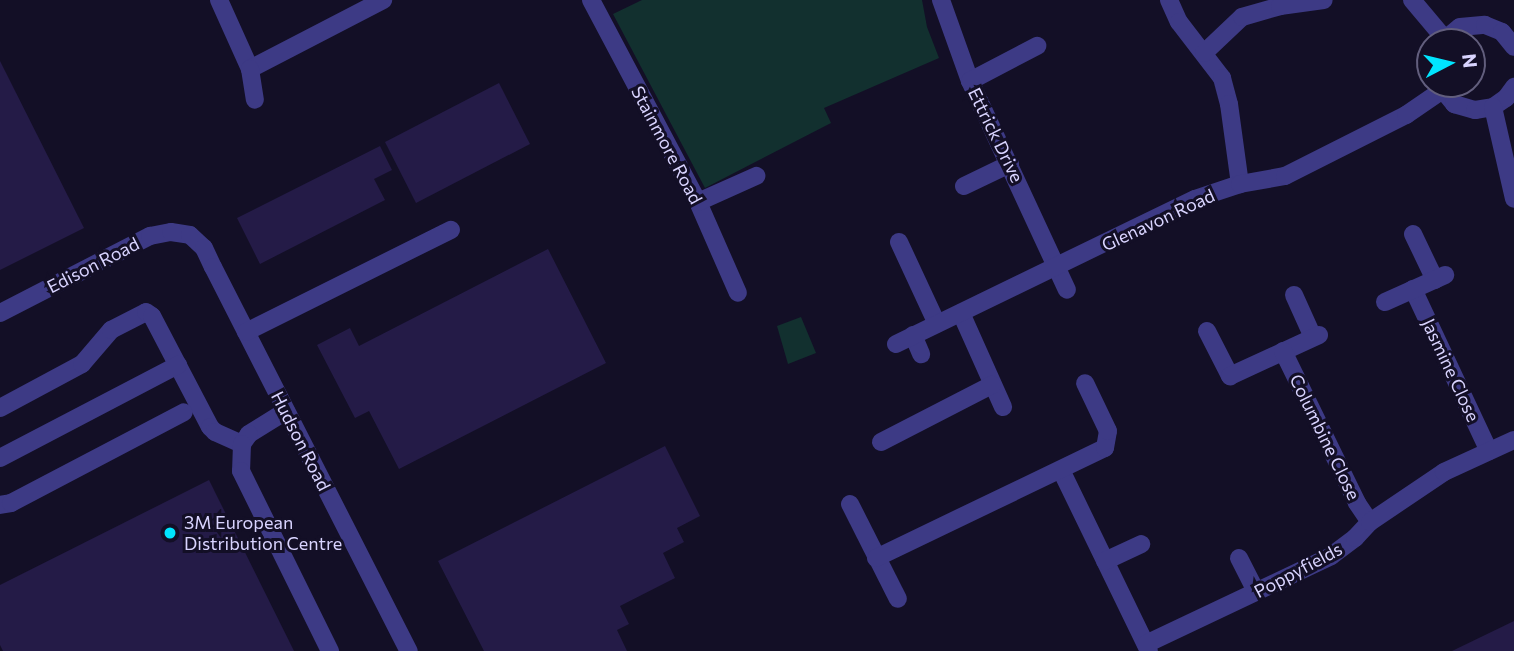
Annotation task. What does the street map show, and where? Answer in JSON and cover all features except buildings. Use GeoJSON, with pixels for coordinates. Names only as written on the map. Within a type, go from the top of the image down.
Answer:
{"type":"FeatureCollection","features":[{"type":"Feature","properties":{"kind":"street"},"geometry":{"type":"LineString","coordinates":[[219,0],[250,69],[254,100]]}},
{"type":"Feature","properties":{"kind":"street"},"geometry":{"type":"LineString","coordinates":[[250,69],[383,0]]}},
{"type":"Feature","properties":{"kind":"street","name":"Stainmore Road"},"geometry":{"type":"LineString","coordinates":[[591,0],[698,202],[738,293]]}},
{"type":"Feature","properties":{"kind":"street","name":"Ettrick Drive"},"geometry":{"type":"LineString","coordinates":[[940,0],[970,81],[1067,290]]}},
{"type":"Feature","properties":{"kind":"street"},"geometry":{"type":"LineString","coordinates":[[1169,0],[1179,22],[1222,78],[1229,104],[1240,184]]}},
{"type":"Feature","properties":{"kind":"street"},"geometry":{"type":"LineString","coordinates":[[1204,53],[1242,18],[1280,6],[1324,0]]}},
{"type":"Feature","properties":{"kind":"street"},"geometry":{"type":"LineString","coordinates":[[1412,0],[1434,28]]}},
{"type":"Feature","properties":{"kind":"street"},"geometry":{"type":"LineString","coordinates":[[1459,28],[1485,25],[1502,32],[1513,44]]}},
{"type":"Feature","properties":{"kind":"street"},"geometry":{"type":"LineString","coordinates":[[970,81],[1037,46]]}},
{"type":"Feature","properties":{"kind":"street"},"geometry":{"type":"LineString","coordinates":[[1448,98],[1454,104],[1475,110],[1493,107],[1506,98],[1514,87]]}},
{"type":"Feature","properties":{"kind":"street","name":"Glenavon Road"},"geometry":{"type":"LineString","coordinates":[[896,344],[1195,199],[1240,184],[1285,176],[1406,115],[1427,98]]}},
{"type":"Feature","properties":{"kind":"street"},"geometry":{"type":"LineString","coordinates":[[1493,107],[1514,199]]}},
{"type":"Feature","properties":{"kind":"street"},"geometry":{"type":"LineString","coordinates":[[964,186],[1010,164]]}},
{"type":"Feature","properties":{"kind":"street"},"geometry":{"type":"LineString","coordinates":[[698,202],[756,176]]}},
{"type":"Feature","properties":{"kind":"street"},"geometry":{"type":"LineString","coordinates":[[246,332],[451,230]]}},
{"type":"Feature","properties":{"kind":"street","name":"Edison Road"},"geometry":{"type":"LineString","coordinates":[[0,313],[150,236],[171,232],[190,235]]}},
{"type":"Feature","properties":{"kind":"street"},"geometry":{"type":"LineString","coordinates":[[1385,302],[1440,277],[1413,234]]}},
{"type":"Feature","properties":{"kind":"street","name":"Hudson Road"},"geometry":{"type":"LineString","coordinates":[[190,235],[204,248],[409,651]]}},
{"type":"Feature","properties":{"kind":"street"},"geometry":{"type":"LineString","coordinates":[[899,242],[937,324]]}},
{"type":"Feature","properties":{"kind":"street","name":"Jasmine Close"},"geometry":{"type":"LineString","coordinates":[[1413,289],[1489,451]]}},
{"type":"Feature","properties":{"kind":"street"},"geometry":{"type":"LineString","coordinates":[[1207,331],[1230,376],[1316,336],[1294,295]]}},
{"type":"Feature","properties":{"kind":"street"},"geometry":{"type":"LineString","coordinates":[[0,408],[82,364],[111,330],[143,313],[152,316],[210,427],[242,444]]}},
{"type":"Feature","properties":{"kind":"street"},"geometry":{"type":"LineString","coordinates":[[961,313],[1003,407]]}},
{"type":"Feature","properties":{"kind":"street"},"geometry":{"type":"LineString","coordinates":[[913,335],[921,354]]}},
{"type":"Feature","properties":{"kind":"street","name":"Columbine Close"},"geometry":{"type":"LineString","coordinates":[[1283,351],[1357,503],[1370,522]]}},
{"type":"Feature","properties":{"kind":"street"},"geometry":{"type":"LineString","coordinates":[[0,458],[178,366]]}},
{"type":"Feature","properties":{"kind":"street"},"geometry":{"type":"LineString","coordinates":[[876,558],[1105,448],[1108,431],[1085,383]]}},
{"type":"Feature","properties":{"kind":"street"},"geometry":{"type":"LineString","coordinates":[[881,442],[992,385]]}},
{"type":"Feature","properties":{"kind":"street"},"geometry":{"type":"LineString","coordinates":[[286,411],[261,424],[242,444],[241,471],[330,651]]}},
{"type":"Feature","properties":{"kind":"street"},"geometry":{"type":"LineString","coordinates":[[0,505],[11,503],[184,412]]}},
{"type":"Feature","properties":{"kind":"street","name":"Poppyfields"},"geometry":{"type":"LineString","coordinates":[[1061,470],[1147,648],[1331,556],[1370,522],[1444,472],[1489,451],[1512,445]]}},
{"type":"Feature","properties":{"kind":"street"},"geometry":{"type":"LineString","coordinates":[[850,505],[898,599]]}},
{"type":"Feature","properties":{"kind":"street"},"geometry":{"type":"LineString","coordinates":[[1105,561],[1142,544]]}},
{"type":"Feature","properties":{"kind":"street"},"geometry":{"type":"LineString","coordinates":[[1239,558],[1256,592]]}},
{"type":"Feature","properties":{"kind":"green space"},"geometry":{"type":"Polygon","coordinates":[[[642,0],[922,0],[927,27],[939,58],[824,108],[831,123],[705,188],[613,14],[642,0]]]}},
{"type":"Feature","properties":{"kind":"green space"},"geometry":{"type":"Polygon","coordinates":[[[801,317],[816,353],[788,364],[777,326],[801,317]]]}},
{"type":"Feature","properties":{"kind":"place","name":"3M European Distribution Centre"},"geometry":{"type":"Point","coordinates":[170,533]}}]}
